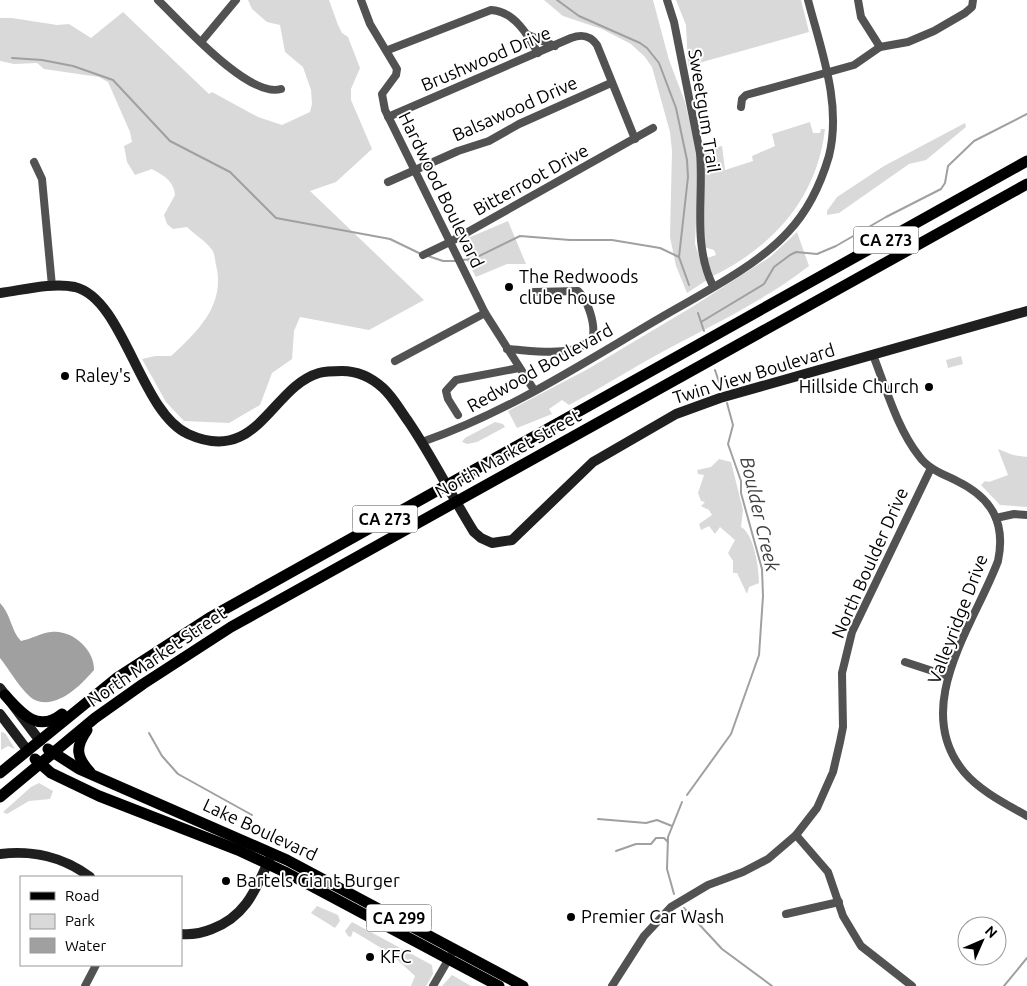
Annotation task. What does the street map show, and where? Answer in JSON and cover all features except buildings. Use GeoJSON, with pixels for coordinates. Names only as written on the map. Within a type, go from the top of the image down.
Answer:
{"type":"FeatureCollection","features":[{"type":"Feature","properties":{"kind":"main road","name":"North Market Street"},"geometry":{"type":"LineString","coordinates":[[0,773],[118,677],[209,618],[1027,161]]}},
{"type":"Feature","properties":{"kind":"main road","name":"North Market Street"},"geometry":{"type":"LineString","coordinates":[[0,797],[95,718],[142,684],[231,627],[1027,184]]}},
{"type":"Feature","properties":{"kind":"main road"},"geometry":{"type":"LineString","coordinates":[[3,692],[29,717],[48,722],[118,677]]}},
{"type":"Feature","properties":{"kind":"main road"},"geometry":{"type":"LineString","coordinates":[[94,776],[79,759],[78,752],[79,741],[95,718]]}},
{"type":"Feature","properties":{"kind":"main road","name":"Lake Boulevard"},"geometry":{"type":"LineString","coordinates":[[40,741],[52,753],[79,770],[270,859],[452,954],[523,986]]}},
{"type":"Feature","properties":{"kind":"main road","name":"Lake Boulevard"},"geometry":{"type":"LineString","coordinates":[[28,751],[51,773],[99,796],[238,850],[270,859]]}},
{"type":"Feature","properties":{"kind":"main road","name":"Lake Boulevard"},"geometry":{"type":"LineString","coordinates":[[452,954],[499,986]]}},
{"type":"Feature","properties":{"kind":"street"},"geometry":{"type":"LineString","coordinates":[[158,0],[228,67],[251,83],[271,91],[281,90]]}},
{"type":"Feature","properties":{"kind":"street"},"geometry":{"type":"LineString","coordinates":[[202,42],[236,0]]}},
{"type":"Feature","properties":{"kind":"street","name":"Hardwood Boulevard"},"geometry":{"type":"LineString","coordinates":[[361,0],[370,24],[388,50],[397,72],[382,94],[382,104],[486,312],[507,349],[534,390]]}},
{"type":"Feature","properties":{"kind":"street","name":"Sweetgum Trail"},"geometry":{"type":"LineString","coordinates":[[667,0],[674,22],[700,153],[700,243],[713,286]]}},
{"type":"Feature","properties":{"kind":"street","name":"Redwood Boulevard"},"geometry":{"type":"LineString","coordinates":[[422,442],[478,421],[534,390],[713,286],[780,241],[800,218],[812,198],[821,178],[832,140],[833,106],[808,0]]}},
{"type":"Feature","properties":{"kind":"street"},"geometry":{"type":"LineString","coordinates":[[858,0],[861,18],[880,47]]}},
{"type":"Feature","properties":{"kind":"street"},"geometry":{"type":"LineString","coordinates":[[741,106],[746,95],[854,65],[880,47],[908,42],[934,31],[965,13],[972,7],[973,0]]}},
{"type":"Feature","properties":{"kind":"street"},"geometry":{"type":"LineString","coordinates":[[388,50],[484,11],[500,12],[513,20],[526,34],[538,53]]}},
{"type":"Feature","properties":{"kind":"street"},"geometry":{"type":"LineString","coordinates":[[526,34],[555,46]]}},
{"type":"Feature","properties":{"kind":"street","name":"Brushwood Drive"},"geometry":{"type":"LineString","coordinates":[[388,117],[580,35],[589,37],[594,41],[611,83]]}},
{"type":"Feature","properties":{"kind":"street"},"geometry":{"type":"LineString","coordinates":[[611,83],[635,139]]}},
{"type":"Feature","properties":{"kind":"street","name":"Balsawood Drive"},"geometry":{"type":"LineString","coordinates":[[388,182],[489,141],[519,124],[611,83]]}},
{"type":"Feature","properties":{"kind":"street","name":"Bitterroot Drive"},"geometry":{"type":"LineString","coordinates":[[423,254],[450,242],[653,128]]}},
{"type":"Feature","properties":{"kind":"street"},"geometry":{"type":"LineString","coordinates":[[35,164],[42,179],[52,286]]}},
{"type":"Feature","properties":{"kind":"street","name":"Twin View Boulevard"},"geometry":{"type":"LineString","coordinates":[[0,293],[52,286],[69,286],[81,289],[97,299],[165,414],[177,427],[190,434],[210,440],[228,439],[244,435],[261,422],[303,381],[318,373],[345,371],[365,376],[384,389],[422,442],[478,536],[492,543],[509,541],[519,535],[593,462],[672,416],[720,398],[1027,311]]}},
{"type":"Feature","properties":{"kind":"street"},"geometry":{"type":"LineString","coordinates":[[507,349],[570,350],[586,344],[593,336],[591,319],[582,295],[578,291],[534,292]]}},
{"type":"Feature","properties":{"kind":"street"},"geometry":{"type":"LineString","coordinates":[[395,361],[486,312]]}},
{"type":"Feature","properties":{"kind":"street","name":"Valleyridge Drive"},"geometry":{"type":"LineString","coordinates":[[873,355],[913,448],[931,468],[976,491],[996,518],[1001,541],[998,561],[948,676],[943,714],[945,733],[956,760],[966,774],[990,794],[1027,816]]}},
{"type":"Feature","properties":{"kind":"street"},"geometry":{"type":"LineString","coordinates":[[458,415],[446,391],[456,380],[519,368]]}},
{"type":"Feature","properties":{"kind":"street","name":"North Boulder Drive"},"geometry":{"type":"LineString","coordinates":[[612,986],[644,936],[671,907],[708,885],[762,863],[796,835],[817,808],[833,772],[843,727],[842,673],[852,632],[931,468]]}},
{"type":"Feature","properties":{"kind":"street"},"geometry":{"type":"LineString","coordinates":[[996,518],[1014,514],[1027,515]]}},
{"type":"Feature","properties":{"kind":"street"},"geometry":{"type":"LineString","coordinates":[[905,662],[948,676]]}},
{"type":"Feature","properties":{"kind":"street","name":"Lake Boulevard"},"geometry":{"type":"LineString","coordinates":[[3,692],[40,741]]}},
{"type":"Feature","properties":{"kind":"street","name":"Lake Boulevard"},"geometry":{"type":"LineString","coordinates":[[0,714],[28,751]]}},
{"type":"Feature","properties":{"kind":"street"},"geometry":{"type":"LineString","coordinates":[[796,835],[828,872],[849,930],[861,946],[912,986]]}},
{"type":"Feature","properties":{"kind":"street"},"geometry":{"type":"LineString","coordinates":[[0,854],[25,853],[48,856],[71,865],[88,876]]}},
{"type":"Feature","properties":{"kind":"street"},"geometry":{"type":"LineString","coordinates":[[182,934],[202,932],[225,923],[237,915],[252,898],[270,859]]}},
{"type":"Feature","properties":{"kind":"street"},"geometry":{"type":"LineString","coordinates":[[786,914],[839,902]]}},
{"type":"Feature","properties":{"kind":"street"},"geometry":{"type":"LineString","coordinates":[[433,986],[452,954]]}},
{"type":"Feature","properties":{"kind":"street"},"geometry":{"type":"LineString","coordinates":[[85,986],[95,966]]}},
{"type":"Feature","properties":{"kind":"green space"},"geometry":{"type":"Polygon","coordinates":[[[248,0],[329,0],[338,25],[342,33],[348,37],[360,68],[351,89],[351,100],[372,149],[336,182],[310,191],[424,300],[369,330],[300,317],[294,331],[292,359],[272,373],[260,405],[229,423],[184,421],[166,402],[142,359],[155,356],[171,356],[207,316],[217,293],[218,279],[213,252],[207,244],[187,227],[173,229],[167,224],[164,215],[175,195],[173,186],[167,179],[152,169],[135,175],[127,162],[124,146],[132,142],[130,132],[108,82],[99,77],[44,69],[37,63],[14,64],[0,61],[0,18],[57,25],[69,24],[91,38],[123,12],[209,94],[212,92],[258,117],[282,125],[310,112],[312,104],[311,90],[303,67],[285,52],[280,25],[267,22],[252,9],[248,0]]]}},
{"type":"Feature","properties":{"kind":"green space"},"geometry":{"type":"Polygon","coordinates":[[[544,0],[653,0],[669,60],[685,102],[697,154],[695,244],[707,280],[687,293],[676,266],[670,237],[672,151],[670,132],[652,67],[645,57],[631,44],[602,29],[563,16],[544,0]]]}},
{"type":"Feature","properties":{"kind":"green space"},"geometry":{"type":"Polygon","coordinates":[[[676,0],[801,0],[809,32],[688,66],[686,25],[676,0]]]}},
{"type":"Feature","properties":{"kind":"green space"},"geometry":{"type":"Polygon","coordinates":[[[810,122],[813,133],[820,133],[821,129],[825,129],[813,177],[802,198],[789,217],[755,250],[713,276],[707,258],[716,255],[714,250],[704,247],[702,151],[722,146],[725,170],[753,161],[752,156],[775,146],[772,134],[810,122]]]}},
{"type":"Feature","properties":{"kind":"green space"},"geometry":{"type":"Polygon","coordinates":[[[965,123],[966,127],[926,160],[909,164],[839,213],[827,215],[827,211],[837,197],[884,166],[965,123]]]}},
{"type":"Feature","properties":{"kind":"green space"},"geometry":{"type":"Polygon","coordinates":[[[508,221],[526,264],[507,264],[476,277],[461,249],[461,241],[508,221]]]}},
{"type":"Feature","properties":{"kind":"green space"},"geometry":{"type":"Polygon","coordinates":[[[797,232],[809,266],[792,279],[581,399],[569,405],[562,400],[549,409],[552,414],[517,428],[508,411],[588,369],[692,307],[770,257],[797,232]]]}},
{"type":"Feature","properties":{"kind":"green space"},"geometry":{"type":"Polygon","coordinates":[[[961,356],[963,364],[948,368],[946,360],[961,356]]]}},
{"type":"Feature","properties":{"kind":"green space"},"geometry":{"type":"Polygon","coordinates":[[[495,422],[503,424],[505,427],[477,442],[467,444],[462,442],[465,438],[495,422]]]}},
{"type":"Feature","properties":{"kind":"green space"},"geometry":{"type":"Polygon","coordinates":[[[998,449],[1013,455],[1027,457],[1027,507],[1000,505],[981,485],[985,481],[989,482],[1008,475],[998,449]]]}},
{"type":"Feature","properties":{"kind":"green space"},"geometry":{"type":"Polygon","coordinates":[[[719,459],[731,462],[743,510],[741,527],[749,537],[757,561],[759,583],[749,587],[747,594],[737,573],[733,573],[733,561],[728,553],[735,540],[720,527],[715,534],[709,526],[701,530],[699,524],[712,515],[709,510],[701,506],[705,502],[701,501],[698,493],[704,475],[698,474],[697,470],[711,467],[719,459]]]}},
{"type":"Feature","properties":{"kind":"green space"},"geometry":{"type":"Polygon","coordinates":[[[1,732],[5,733],[15,749],[8,746],[1,750],[1,732]]]}},
{"type":"Feature","properties":{"kind":"green space"},"geometry":{"type":"Polygon","coordinates":[[[39,783],[53,791],[50,799],[29,801],[7,814],[3,812],[31,787],[39,783]]]}},
{"type":"Feature","properties":{"kind":"green space"},"geometry":{"type":"Polygon","coordinates":[[[317,906],[338,915],[340,921],[335,928],[311,913],[317,906]]]}},
{"type":"Feature","properties":{"kind":"green space"},"geometry":{"type":"Polygon","coordinates":[[[352,922],[432,965],[433,974],[426,986],[411,986],[415,976],[391,954],[353,931],[351,937],[348,936],[345,931],[352,922]]]}},
{"type":"Feature","properties":{"kind":"green space"},"geometry":{"type":"Polygon","coordinates":[[[452,975],[471,986],[442,986],[452,975]]]}},
{"type":"Feature","properties":{"kind":"water"},"geometry":{"type":"Polygon","coordinates":[[[0,603],[7,612],[21,641],[51,632],[67,634],[81,642],[86,648],[91,655],[94,670],[76,688],[60,699],[52,702],[43,702],[30,697],[0,658],[0,603]]]}},
{"type":"Feature","properties":{"kind":"waterway","name":"Boulder Creek"},"geometry":{"type":"LineString","coordinates":[[557,0],[579,16],[640,43],[647,48],[659,63],[676,108],[687,160],[688,177],[679,257],[689,285]]}},
{"type":"Feature","properties":{"kind":"waterway"},"geometry":{"type":"LineString","coordinates":[[12,58],[42,60],[73,66],[113,80],[170,141],[230,172],[276,218],[390,239],[421,254]]}},
{"type":"Feature","properties":{"kind":"waterway"},"geometry":{"type":"LineString","coordinates":[[701,322],[764,284],[774,267],[790,255],[796,252],[817,254],[836,246],[886,217],[941,189],[945,183],[948,166],[974,141],[1027,114]]}},
{"type":"Feature","properties":{"kind":"waterway"},"geometry":{"type":"LineString","coordinates":[[462,260],[473,259],[520,236],[570,240],[612,240],[660,248],[679,257]]}},
{"type":"Feature","properties":{"kind":"waterway"},"geometry":{"type":"LineString","coordinates":[[428,256],[443,261],[457,261]]}},
{"type":"Feature","properties":{"kind":"waterway","name":"Boulder Creek"},"geometry":{"type":"LineString","coordinates":[[698,313],[704,331]]}},
{"type":"Feature","properties":{"kind":"waterway","name":"Boulder Creek"},"geometry":{"type":"LineString","coordinates":[[715,370],[721,388]]}},
{"type":"Feature","properties":{"kind":"waterway","name":"Boulder Creek"},"geometry":{"type":"LineString","coordinates":[[687,795],[731,734],[759,655],[763,596],[762,569],[741,493],[741,481],[728,444],[733,425],[727,403]]}},
{"type":"Feature","properties":{"kind":"waterway"},"geometry":{"type":"LineString","coordinates":[[149,733],[162,756],[178,774],[252,815]]}},
{"type":"Feature","properties":{"kind":"waterway","name":"Boulder Creek"},"geometry":{"type":"LineString","coordinates":[[674,894],[667,869],[668,837],[682,802]]}},
{"type":"Feature","properties":{"kind":"waterway"},"geometry":{"type":"LineString","coordinates":[[598,819],[646,823],[657,820],[672,826]]}},
{"type":"Feature","properties":{"kind":"waterway"},"geometry":{"type":"LineString","coordinates":[[616,851],[636,844],[651,844],[656,838],[664,838],[668,842]]}},
{"type":"Feature","properties":{"kind":"waterway","name":"Boulder Creek"},"geometry":{"type":"LineString","coordinates":[[684,908],[722,949],[772,986]]}},
{"type":"Feature","properties":{"kind":"waterway"},"geometry":{"type":"LineString","coordinates":[[1004,986],[1027,958]]}},
{"type":"Feature","properties":{"kind":"place","name":"The Redwoods clube house"},"geometry":{"type":"Point","coordinates":[509,287]}},
{"type":"Feature","properties":{"kind":"place","name":"Raley's"},"geometry":{"type":"Point","coordinates":[65,376]}},
{"type":"Feature","properties":{"kind":"place","name":"Hillside Church"},"geometry":{"type":"Point","coordinates":[929,387]}},
{"type":"Feature","properties":{"kind":"place","name":"Bartels Giant Burger"},"geometry":{"type":"Point","coordinates":[226,881]}},
{"type":"Feature","properties":{"kind":"place","name":"Premier Car Wash"},"geometry":{"type":"Point","coordinates":[571,917]}},
{"type":"Feature","properties":{"kind":"place","name":"KFC"},"geometry":{"type":"Point","coordinates":[370,957]}}]}
